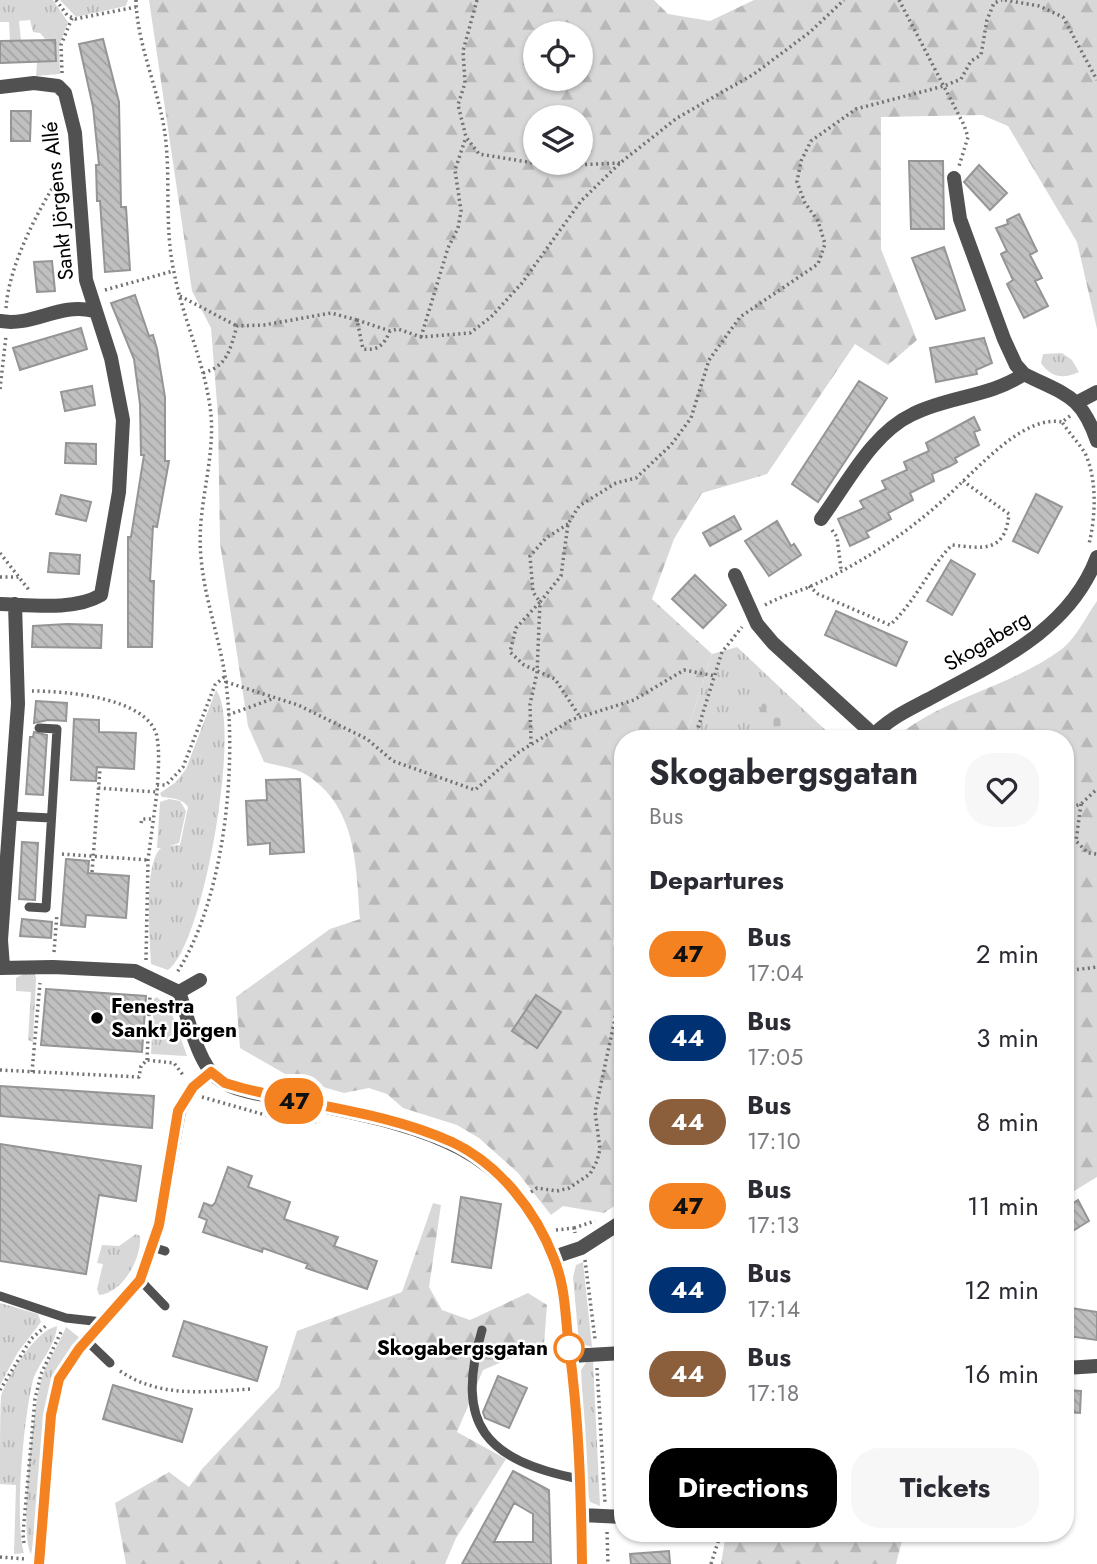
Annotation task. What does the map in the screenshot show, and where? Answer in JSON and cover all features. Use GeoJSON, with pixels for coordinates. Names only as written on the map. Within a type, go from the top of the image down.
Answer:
{"type":"FeatureCollection","features":[{"type":"Feature","properties":{"kind":"street","name":"Sankt Jörgens Allé"},"geometry":{"type":"LineString","coordinates":[[0,87],[48,83],[58,86],[65,93],[77,153],[82,250],[89,292],[111,360],[123,420],[121,481],[101,595],[92,600],[7,604],[18,704],[2,913],[1,968]]}},
{"type":"Feature","properties":{"kind":"street"},"geometry":{"type":"LineString","coordinates":[[954,178],[960,219],[1016,365],[1024,374],[1081,406],[1097,441]]}},
{"type":"Feature","properties":{"kind":"street","name":"Sankt Jörgens Allé"},"geometry":{"type":"LineString","coordinates":[[75,306],[89,292]]}},
{"type":"Feature","properties":{"kind":"street","name":"Sankt Jörgens Allé"},"geometry":{"type":"LineString","coordinates":[[4,322],[75,306],[94,311]]}},
{"type":"Feature","properties":{"kind":"street"},"geometry":{"type":"LineString","coordinates":[[821,519],[880,439],[895,425],[913,414],[1004,387],[1024,374]]}},
{"type":"Feature","properties":{"kind":"street"},"geometry":{"type":"LineString","coordinates":[[1081,406],[1097,392]]}},
{"type":"Feature","properties":{"kind":"street","name":"Skogaberg"},"geometry":{"type":"LineString","coordinates":[[880,730],[892,719],[1017,650],[1058,620],[1078,593],[1092,554]]}},
{"type":"Feature","properties":{"kind":"street","name":"Skogaberg"},"geometry":{"type":"LineString","coordinates":[[735,575],[752,616],[773,643],[865,730]]}},
{"type":"Feature","properties":{"kind":"street"},"geometry":{"type":"LineString","coordinates":[[1,968],[135,971],[178,992],[203,1059],[217,1079],[394,1123],[452,1142],[493,1168],[521,1202],[551,1229],[554,1258],[567,1310],[582,1515],[582,1564]]}},
{"type":"Feature","properties":{"kind":"street"},"geometry":{"type":"LineString","coordinates":[[178,992],[200,980]]}},
{"type":"Feature","properties":{"kind":"street"},"geometry":{"type":"LineString","coordinates":[[82,1345],[140,1280],[159,1249],[159,1225],[178,1111],[193,1087],[211,1072]]}},
{"type":"Feature","properties":{"kind":"street"},"geometry":{"type":"LineString","coordinates":[[554,1258],[581,1248],[614,1227]]}},
{"type":"Feature","properties":{"kind":"street"},"geometry":{"type":"LineString","coordinates":[[571,1356],[614,1353]]}},
{"type":"Feature","properties":{"kind":"street"},"geometry":{"type":"LineString","coordinates":[[1074,1367],[1097,1366]]}},
{"type":"Feature","properties":{"kind":"street"},"geometry":{"type":"LineString","coordinates":[[582,1515],[614,1516]]}},
{"type":"Feature","properties":{"kind":"street"},"geometry":{"type":"LineString","coordinates":[[39,1564],[42,1531]]}},
{"type":"Feature","properties":{"kind":"lane"},"geometry":{"type":"LineString","coordinates":[[29,907],[46,908],[57,729],[39,728]]}},
{"type":"Feature","properties":{"kind":"lane"},"geometry":{"type":"LineString","coordinates":[[11,816],[51,818]]}},
{"type":"Feature","properties":{"kind":"lane"},"geometry":{"type":"LineString","coordinates":[[140,1280],[165,1306]]}},
{"type":"Feature","properties":{"kind":"lane"},"geometry":{"type":"LineString","coordinates":[[0,1296],[66,1318],[102,1322]]}},
{"type":"Feature","properties":{"kind":"lane"},"geometry":{"type":"LineString","coordinates":[[482,1330],[475,1355],[473,1381],[475,1410],[484,1435],[512,1457],[558,1475],[579,1479]]}},
{"type":"Feature","properties":{"kind":"lane"},"geometry":{"type":"LineString","coordinates":[[42,1531],[54,1397],[59,1379],[82,1345],[110,1363]]}},
{"type":"Feature","properties":{"kind":"path"},"geometry":{"type":"LineString","coordinates":[[56,0],[72,18]]}},
{"type":"Feature","properties":{"kind":"path"},"geometry":{"type":"LineString","coordinates":[[136,0],[165,134],[173,271],[203,373],[211,416],[211,438],[200,516],[201,559],[225,676],[228,715],[228,782],[213,884],[202,918],[175,976]]}},
{"type":"Feature","properties":{"kind":"path"},"geometry":{"type":"LineString","coordinates":[[477,0],[463,51],[465,83],[458,105],[466,137],[479,154],[540,164],[620,163]]}},
{"type":"Feature","properties":{"kind":"path"},"geometry":{"type":"LineString","coordinates":[[180,296],[237,326],[264,325],[331,313],[390,331],[398,329],[421,337],[470,333],[491,317],[522,283],[580,201],[620,163],[677,118],[754,74],[810,32],[844,0]]}},
{"type":"Feature","properties":{"kind":"path"},"geometry":{"type":"LineString","coordinates":[[899,0],[968,137],[954,178]]}},
{"type":"Feature","properties":{"kind":"path"},"geometry":{"type":"LineString","coordinates":[[580,717],[555,680],[537,673],[510,652],[516,628],[561,576],[568,524],[579,506],[616,483],[636,478],[671,445],[691,418],[709,360],[740,317],[818,264],[825,244],[818,221],[805,203],[797,182],[801,161],[811,141],[856,109],[961,79],[971,61],[981,55],[986,20],[994,4],[1003,0],[1039,6],[1063,17],[1097,80]]}},
{"type":"Feature","properties":{"kind":"path"},"geometry":{"type":"LineString","coordinates":[[72,18],[136,7]]}},
{"type":"Feature","properties":{"kind":"path"},"geometry":{"type":"LineString","coordinates":[[65,93],[60,50],[72,18]]}},
{"type":"Feature","properties":{"kind":"path"},"geometry":{"type":"LineString","coordinates":[[421,337],[447,248],[458,228],[460,211],[455,170],[466,137]]}},
{"type":"Feature","properties":{"kind":"path"},"geometry":{"type":"LineString","coordinates":[[0,389],[9,284],[51,190],[77,153]]}},
{"type":"Feature","properties":{"kind":"path"},"geometry":{"type":"LineString","coordinates":[[89,292],[173,271]]}},
{"type":"Feature","properties":{"kind":"path"},"geometry":{"type":"LineString","coordinates":[[357,320],[363,349],[373,350],[384,344],[390,331]]}},
{"type":"Feature","properties":{"kind":"path"},"geometry":{"type":"LineString","coordinates":[[203,373],[218,369],[227,358],[237,326]]}},
{"type":"Feature","properties":{"kind":"path"},"geometry":{"type":"LineString","coordinates":[[698,730],[727,642],[752,616],[774,600],[841,570],[895,539],[963,481],[990,452],[1041,422],[1062,422],[1081,406]]}},
{"type":"Feature","properties":{"kind":"path"},"geometry":{"type":"LineString","coordinates":[[1062,422],[1084,450],[1094,480],[1092,554]]}},
{"type":"Feature","properties":{"kind":"path"},"geometry":{"type":"LineString","coordinates":[[809,586],[818,594],[890,625],[917,596],[938,559],[951,545],[984,549],[997,543],[1008,526],[1009,514],[963,481]]}},
{"type":"Feature","properties":{"kind":"path"},"geometry":{"type":"LineString","coordinates":[[821,519],[837,537],[841,570]]}},
{"type":"Feature","properties":{"kind":"path"},"geometry":{"type":"LineString","coordinates":[[531,744],[530,704],[537,673],[540,602],[533,592],[530,555],[546,538],[568,524]]}},
{"type":"Feature","properties":{"kind":"path"},"geometry":{"type":"LineString","coordinates":[[0,553],[38,604]]}},
{"type":"Feature","properties":{"kind":"path"},"geometry":{"type":"LineString","coordinates":[[0,577],[19,577]]}},
{"type":"Feature","properties":{"kind":"path"},"geometry":{"type":"LineString","coordinates":[[226,682],[298,705],[367,739],[393,761],[475,790],[531,744],[580,717],[634,700],[684,670],[715,676]]}},
{"type":"Feature","properties":{"kind":"path"},"geometry":{"type":"LineString","coordinates":[[157,785],[166,785],[183,767],[215,685],[225,676]]}},
{"type":"Feature","properties":{"kind":"path"},"geometry":{"type":"LineString","coordinates":[[16,691],[81,693],[134,711],[148,720],[157,736],[157,792],[148,860],[145,965]]}},
{"type":"Feature","properties":{"kind":"path"},"geometry":{"type":"LineString","coordinates":[[228,715],[272,698]]}},
{"type":"Feature","properties":{"kind":"path"},"geometry":{"type":"LineString","coordinates":[[92,872],[100,769]]}},
{"type":"Feature","properties":{"kind":"path"},"geometry":{"type":"LineString","coordinates":[[98,788],[157,792]]}},
{"type":"Feature","properties":{"kind":"path"},"geometry":{"type":"LineString","coordinates":[[1074,806],[1081,804],[1097,789]]}},
{"type":"Feature","properties":{"kind":"path"},"geometry":{"type":"LineString","coordinates":[[1081,804],[1076,841],[1088,853],[1097,854]]}},
{"type":"Feature","properties":{"kind":"path"},"geometry":{"type":"LineString","coordinates":[[141,823],[142,819],[154,818]]}},
{"type":"Feature","properties":{"kind":"path"},"geometry":{"type":"LineString","coordinates":[[61,867],[62,854],[148,860]]}},
{"type":"Feature","properties":{"kind":"path"},"geometry":{"type":"LineString","coordinates":[[54,957],[58,906]]}},
{"type":"Feature","properties":{"kind":"path"},"geometry":{"type":"LineString","coordinates":[[33,1072],[42,967]]}},
{"type":"Feature","properties":{"kind":"path"},"geometry":{"type":"LineString","coordinates":[[1074,970],[1097,967]]}},
{"type":"Feature","properties":{"kind":"path"},"geometry":{"type":"LineString","coordinates":[[0,1070],[139,1077],[141,1066],[147,1060],[150,991],[162,995]]}},
{"type":"Feature","properties":{"kind":"path"},"geometry":{"type":"LineString","coordinates":[[538,1203],[531,1192],[537,1188],[557,1191],[579,1184],[590,1174],[597,1161],[600,1149],[595,1112],[614,1023]]}},
{"type":"Feature","properties":{"kind":"path"},"geometry":{"type":"LineString","coordinates":[[147,1060],[174,1063],[202,1097],[224,1105],[305,1123],[324,1122]]}},
{"type":"Feature","properties":{"kind":"path"},"geometry":{"type":"LineString","coordinates":[[551,1229],[573,1228],[588,1267],[607,1516],[608,1564]]}},
{"type":"Feature","properties":{"kind":"path"},"geometry":{"type":"LineString","coordinates":[[0,1390],[31,1339],[46,1325],[66,1318]]}},
{"type":"Feature","properties":{"kind":"path"},"geometry":{"type":"LineString","coordinates":[[0,1557],[28,1559],[23,1534],[35,1399],[41,1374],[66,1318]]}},
{"type":"Feature","properties":{"kind":"path"},"geometry":{"type":"LineString","coordinates":[[110,1363],[135,1381],[173,1392],[250,1389]]}},
{"type":"Feature","properties":{"kind":"path"},"geometry":{"type":"LineString","coordinates":[[711,1564],[719,1542]]}},
{"type":"Feature","properties":{"kind":"green space"},"geometry":{"type":"Polygon","coordinates":[[[0,0],[53,0],[68,22],[59,46],[60,74],[36,76],[37,62],[56,61],[55,40],[46,40],[40,33],[33,32],[30,20],[19,21],[21,41],[10,41],[9,22],[0,22],[0,0]]]}},
{"type":"Feature","properties":{"kind":"green space"},"geometry":{"type":"Polygon","coordinates":[[[60,0],[128,0],[126,6],[76,17],[60,0]]]}},
{"type":"Feature","properties":{"kind":"green space"},"geometry":{"type":"Polygon","coordinates":[[[149,0],[654,0],[668,14],[710,21],[754,0],[1097,0],[1097,329],[1077,242],[1008,126],[982,115],[881,117],[881,249],[917,340],[888,365],[855,344],[767,474],[702,493],[674,539],[652,599],[712,654],[688,730],[614,730],[614,1206],[604,1213],[563,1206],[551,1215],[518,1173],[479,1138],[457,1125],[403,1108],[387,1094],[369,1088],[344,1093],[292,1078],[240,1048],[236,997],[330,929],[360,919],[355,858],[344,820],[335,803],[322,787],[305,774],[264,762],[248,726],[220,543],[218,416],[211,328],[192,291],[149,0]]]}},
{"type":"Feature","properties":{"kind":"green space"},"geometry":{"type":"Polygon","coordinates":[[[1062,353],[1072,360],[1079,372],[1058,376],[1049,372],[1041,363],[1043,354],[1062,353]]]}},
{"type":"Feature","properties":{"kind":"green space"},"geometry":{"type":"Polygon","coordinates":[[[1097,601],[1097,1177],[1074,1191],[1074,730],[906,730],[935,712],[1042,662],[1062,649],[1077,633],[1097,601]]]}},
{"type":"Feature","properties":{"kind":"green space"},"geometry":{"type":"Polygon","coordinates":[[[737,647],[825,730],[688,730],[712,654],[737,647]]]}},
{"type":"Feature","properties":{"kind":"green space"},"geometry":{"type":"Polygon","coordinates":[[[216,690],[223,710],[225,743],[215,832],[206,879],[194,920],[181,952],[168,970],[151,964],[150,885],[155,857],[161,848],[157,848],[160,802],[169,799],[180,801],[186,811],[179,843],[170,846],[180,845],[188,807],[180,800],[162,797],[160,793],[176,782],[186,769],[216,690]]]}},
{"type":"Feature","properties":{"kind":"green space"},"geometry":{"type":"Polygon","coordinates":[[[764,699],[799,730],[755,730],[753,729],[764,699]]]}},
{"type":"Feature","properties":{"kind":"green space"},"geometry":{"type":"Polygon","coordinates":[[[23,974],[35,974],[36,978],[33,1042],[28,1040],[31,992],[16,991],[16,978],[23,974]]]}},
{"type":"Feature","properties":{"kind":"green space"},"geometry":{"type":"Polygon","coordinates":[[[157,997],[171,1011],[187,1056],[151,1054],[154,999],[157,997]]]}},
{"type":"Feature","properties":{"kind":"green space"},"geometry":{"type":"Polygon","coordinates":[[[433,1203],[441,1205],[429,1287],[442,1310],[470,1320],[528,1293],[547,1305],[544,1344],[483,1370],[457,1432],[506,1459],[456,1538],[445,1564],[126,1564],[115,1503],[169,1472],[189,1487],[202,1469],[279,1387],[297,1331],[402,1292],[433,1203]]]}},
{"type":"Feature","properties":{"kind":"green space"},"geometry":{"type":"Polygon","coordinates":[[[136,1234],[140,1236],[140,1245],[129,1273],[116,1288],[99,1295],[97,1289],[103,1264],[97,1263],[102,1245],[119,1246],[136,1234]]]}},
{"type":"Feature","properties":{"kind":"green space"},"geometry":{"type":"Polygon","coordinates":[[[583,1262],[592,1347],[579,1343],[573,1277],[576,1265],[583,1262]]]}},
{"type":"Feature","properties":{"kind":"green space"},"geometry":{"type":"Polygon","coordinates":[[[0,1303],[38,1314],[41,1322],[18,1352],[0,1385],[0,1303]]]}},
{"type":"Feature","properties":{"kind":"green space"},"geometry":{"type":"Polygon","coordinates":[[[57,1326],[54,1340],[33,1380],[20,1493],[24,1553],[14,1554],[16,1485],[0,1484],[1,1396],[16,1366],[31,1345],[57,1326]]]}},
{"type":"Feature","properties":{"kind":"green space"},"geometry":{"type":"Polygon","coordinates":[[[66,1327],[80,1338],[53,1375],[47,1399],[37,1528],[31,1554],[26,1523],[34,1416],[43,1374],[66,1327]]]}},
{"type":"Feature","properties":{"kind":"green space"},"geometry":{"type":"Polygon","coordinates":[[[587,1361],[593,1361],[600,1506],[590,1502],[587,1490],[581,1370],[587,1361]]]}},
{"type":"Feature","properties":{"kind":"green space"},"geometry":{"type":"Polygon","coordinates":[[[725,1542],[902,1542],[896,1564],[721,1564],[725,1542]]]}},
{"type":"Feature","properties":{"kind":"building"},"geometry":{"type":"Polygon","coordinates":[[[103,39],[119,102],[121,207],[126,207],[130,270],[105,272],[100,201],[97,201],[96,165],[99,165],[93,107],[79,44],[103,39]]]}},
{"type":"Feature","properties":{"kind":"building"},"geometry":{"type":"Polygon","coordinates":[[[55,40],[56,61],[0,63],[0,41],[55,40]]]}},
{"type":"Feature","properties":{"kind":"building"},"geometry":{"type":"Polygon","coordinates":[[[11,111],[31,111],[30,141],[11,141],[11,111]]]}},
{"type":"Feature","properties":{"kind":"building"},"geometry":{"type":"Polygon","coordinates":[[[909,161],[943,161],[944,229],[911,229],[909,161]]]}},
{"type":"Feature","properties":{"kind":"building"},"geometry":{"type":"Polygon","coordinates":[[[979,165],[1007,193],[990,210],[964,182],[979,165]]]}},
{"type":"Feature","properties":{"kind":"building"},"geometry":{"type":"Polygon","coordinates":[[[1019,214],[1037,251],[1030,255],[1042,278],[1035,281],[1048,306],[1024,318],[1007,284],[1013,280],[1001,254],[1007,251],[996,228],[1008,224],[1007,220],[1019,214]]]}},
{"type":"Feature","properties":{"kind":"building"},"geometry":{"type":"Polygon","coordinates":[[[944,247],[965,310],[936,319],[912,258],[944,247]]]}},
{"type":"Feature","properties":{"kind":"building"},"geometry":{"type":"Polygon","coordinates":[[[52,261],[55,291],[37,292],[34,262],[52,261]]]}},
{"type":"Feature","properties":{"kind":"building"},"geometry":{"type":"Polygon","coordinates":[[[135,295],[149,336],[153,335],[157,349],[165,397],[165,461],[169,461],[157,527],[153,526],[150,581],[154,581],[152,647],[128,647],[128,537],[131,537],[144,455],[141,455],[140,404],[134,359],[111,303],[135,295]]]}},
{"type":"Feature","properties":{"kind":"building"},"geometry":{"type":"Polygon","coordinates":[[[81,328],[87,349],[20,370],[13,348],[81,328]]]}},
{"type":"Feature","properties":{"kind":"building"},"geometry":{"type":"Polygon","coordinates":[[[984,338],[992,363],[976,370],[977,374],[936,382],[930,348],[984,338]]]}},
{"type":"Feature","properties":{"kind":"building"},"geometry":{"type":"Polygon","coordinates":[[[859,381],[887,398],[818,502],[792,484],[859,381]]]}},
{"type":"Feature","properties":{"kind":"building"},"geometry":{"type":"Polygon","coordinates":[[[92,386],[95,405],[65,411],[61,392],[92,386]]]}},
{"type":"Feature","properties":{"kind":"building"},"geometry":{"type":"Polygon","coordinates":[[[974,417],[980,430],[974,432],[979,445],[955,458],[957,462],[932,474],[934,481],[910,493],[913,500],[888,513],[891,519],[866,532],[869,537],[850,546],[838,519],[864,508],[860,501],[886,489],[882,481],[907,470],[904,462],[929,451],[926,443],[974,417]]]}},
{"type":"Feature","properties":{"kind":"building"},"geometry":{"type":"Polygon","coordinates":[[[66,443],[96,444],[96,464],[65,463],[66,443]]]}},
{"type":"Feature","properties":{"kind":"building"},"geometry":{"type":"Polygon","coordinates":[[[1036,494],[1062,507],[1038,553],[1013,541],[1036,494]]]}},
{"type":"Feature","properties":{"kind":"building"},"geometry":{"type":"Polygon","coordinates":[[[61,495],[91,502],[86,521],[56,514],[61,495]]]}},
{"type":"Feature","properties":{"kind":"building"},"geometry":{"type":"Polygon","coordinates":[[[734,516],[741,529],[710,546],[703,533],[734,516]]]}},
{"type":"Feature","properties":{"kind":"building"},"geometry":{"type":"Polygon","coordinates":[[[777,521],[791,546],[794,544],[801,555],[769,576],[745,541],[777,521]]]}},
{"type":"Feature","properties":{"kind":"building"},"geometry":{"type":"Polygon","coordinates":[[[50,553],[80,555],[79,574],[48,572],[50,553]]]}},
{"type":"Feature","properties":{"kind":"building"},"geometry":{"type":"Polygon","coordinates":[[[951,560],[975,574],[952,615],[927,601],[951,560]]]}},
{"type":"Feature","properties":{"kind":"building"},"geometry":{"type":"Polygon","coordinates":[[[695,575],[726,605],[703,628],[672,599],[695,575]]]}},
{"type":"Feature","properties":{"kind":"building"},"geometry":{"type":"Polygon","coordinates":[[[836,611],[907,642],[896,666],[825,635],[836,611]]]}},
{"type":"Feature","properties":{"kind":"building"},"geometry":{"type":"Polygon","coordinates":[[[102,625],[101,648],[32,647],[33,626],[102,625]]]}},
{"type":"Feature","properties":{"kind":"building"},"geometry":{"type":"Polygon","coordinates":[[[36,701],[67,703],[66,721],[48,720],[34,723],[36,701]]]}},
{"type":"Feature","properties":{"kind":"building"},"geometry":{"type":"Polygon","coordinates":[[[74,719],[99,720],[99,732],[136,733],[134,769],[97,767],[96,781],[71,780],[74,719]]]}},
{"type":"Feature","properties":{"kind":"building"},"geometry":{"type":"Polygon","coordinates":[[[34,732],[47,735],[43,795],[26,794],[30,737],[33,737],[34,732]]]}},
{"type":"Feature","properties":{"kind":"building"},"geometry":{"type":"Polygon","coordinates":[[[300,779],[304,852],[270,854],[270,843],[248,845],[246,801],[267,800],[266,780],[300,779]]]}},
{"type":"Feature","properties":{"kind":"building"},"geometry":{"type":"Polygon","coordinates":[[[22,842],[38,843],[35,900],[19,899],[22,842]]]}},
{"type":"Feature","properties":{"kind":"building"},"geometry":{"type":"Polygon","coordinates":[[[66,859],[89,861],[88,873],[129,876],[126,918],[86,915],[85,927],[61,925],[66,859]]]}},
{"type":"Feature","properties":{"kind":"building"},"geometry":{"type":"Polygon","coordinates":[[[22,919],[52,922],[51,938],[20,936],[22,919]]]}},
{"type":"Feature","properties":{"kind":"building"},"geometry":{"type":"Polygon","coordinates":[[[46,989],[146,996],[142,1052],[41,1045],[46,989]]]}},
{"type":"Feature","properties":{"kind":"building"},"geometry":{"type":"Polygon","coordinates":[[[536,995],[561,1012],[537,1048],[512,1031],[536,995]]]}},
{"type":"Feature","properties":{"kind":"building"},"geometry":{"type":"Polygon","coordinates":[[[0,1086],[154,1096],[152,1128],[0,1116],[0,1086]]]}},
{"type":"Feature","properties":{"kind":"building"},"geometry":{"type":"Polygon","coordinates":[[[0,1144],[141,1166],[136,1201],[99,1195],[86,1274],[0,1261],[0,1144]]]}},
{"type":"Feature","properties":{"kind":"building"},"geometry":{"type":"Polygon","coordinates":[[[228,1167],[252,1176],[248,1187],[290,1202],[284,1219],[338,1237],[334,1246],[377,1261],[367,1289],[306,1268],[308,1264],[263,1248],[262,1252],[203,1232],[207,1220],[199,1217],[204,1203],[212,1206],[215,1203],[228,1167]]]}},
{"type":"Feature","properties":{"kind":"building"},"geometry":{"type":"Polygon","coordinates":[[[461,1197],[501,1204],[491,1268],[452,1262],[461,1197]]]}},
{"type":"Feature","properties":{"kind":"building"},"geometry":{"type":"Polygon","coordinates":[[[1078,1200],[1089,1221],[1074,1230],[1074,1203],[1078,1200]]]}},
{"type":"Feature","properties":{"kind":"building"},"geometry":{"type":"Polygon","coordinates":[[[1074,1308],[1097,1312],[1097,1340],[1074,1337],[1074,1308]]]}},
{"type":"Feature","properties":{"kind":"building"},"geometry":{"type":"Polygon","coordinates":[[[184,1321],[267,1347],[257,1381],[173,1356],[184,1321]]]}},
{"type":"Feature","properties":{"kind":"building"},"geometry":{"type":"Polygon","coordinates":[[[498,1376],[527,1388],[509,1428],[485,1418],[483,1412],[498,1376]]]}},
{"type":"Feature","properties":{"kind":"building"},"geometry":{"type":"Polygon","coordinates":[[[113,1385],[192,1409],[182,1442],[103,1419],[113,1385]]]}},
{"type":"Feature","properties":{"kind":"building"},"geometry":{"type":"Polygon","coordinates":[[[1074,1391],[1081,1391],[1080,1413],[1074,1413],[1074,1391]]]}},
{"type":"Feature","properties":{"kind":"building"},"geometry":{"type":"Polygon","coordinates":[[[513,1471],[549,1490],[551,1564],[462,1564],[513,1471]],[[514,1503],[494,1542],[533,1542],[533,1514],[514,1503]]]}},
{"type":"Feature","properties":{"kind":"building"},"geometry":{"type":"Polygon","coordinates":[[[669,1551],[670,1564],[631,1564],[630,1554],[669,1551]]]}},
{"type":"Feature","properties":{"kind":"bus line","name":"47"},"geometry":{"type":"LineString","coordinates":[[39,1564],[51,1415],[59,1379],[79,1349],[140,1280],[159,1225],[178,1111],[193,1087],[211,1072],[217,1079],[242,1088],[394,1123],[452,1142],[493,1168],[521,1202],[554,1258],[567,1310],[579,1440],[582,1564]]}},
{"type":"Feature","properties":{"kind":"place","name":"Fenestra Sankt Jörgen"},"geometry":{"type":"Point","coordinates":[97,1018]}},
{"type":"Feature","properties":{"kind":"place","name":"Skogabergsgatan"},"geometry":{"type":"Point","coordinates":[569,1348]}}]}
